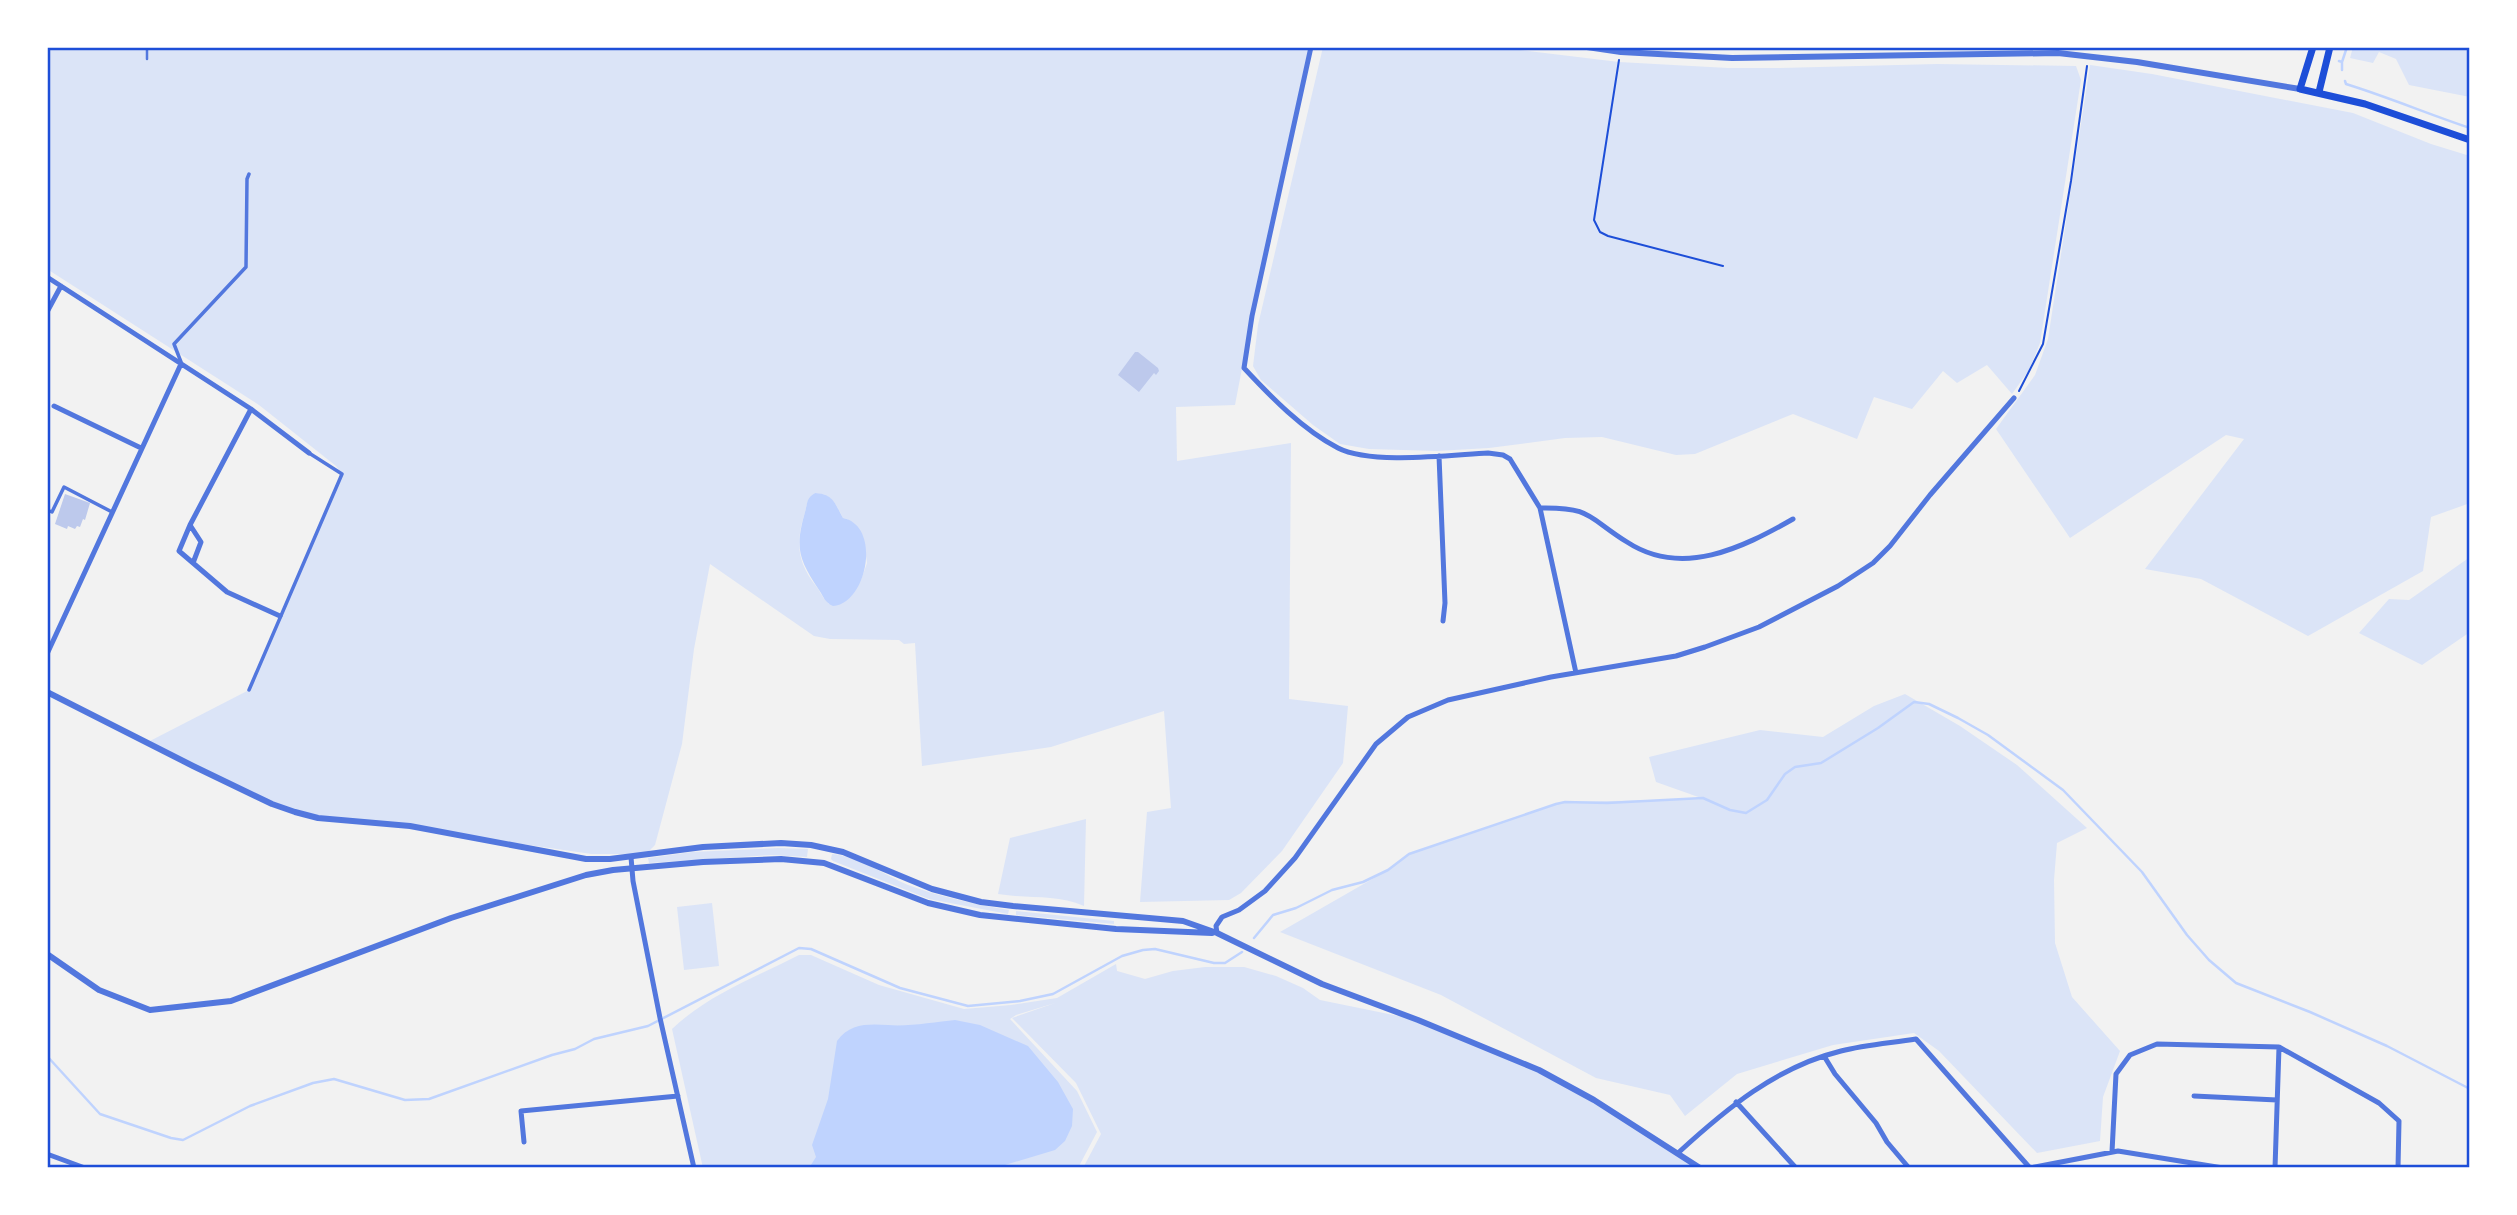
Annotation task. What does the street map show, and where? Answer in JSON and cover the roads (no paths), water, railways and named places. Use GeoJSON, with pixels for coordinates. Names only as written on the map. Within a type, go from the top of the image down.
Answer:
{"type":"FeatureCollection","features":[{"type":"Feature","properties":{"kind":"main road"},"geometry":{"type":"LineString","coordinates":[[2313,47],[2300,89],[2365,104],[2470,140]]}},
{"type":"Feature","properties":{"kind":"main road"},"geometry":{"type":"LineString","coordinates":[[2319,92],[2330,47]]}},
{"type":"Feature","properties":{"kind":"street"},"geometry":{"type":"LineString","coordinates":[[1311,47],[1252,316],[1244,368],[1311,430],[1340,449],[1375,457],[1488,453],[1503,455],[1516,466],[1540,508],[1576,673]]}},
{"type":"Feature","properties":{"kind":"street"},"geometry":{"type":"LineString","coordinates":[[1587,47],[1621,52],[1744,58],[2025,51],[2088,55],[2300,89]]}},
{"type":"Feature","properties":{"kind":"street"},"geometry":{"type":"LineString","coordinates":[[47,654],[181,364],[174,344],[246,267],[249,174]]}},
{"type":"Feature","properties":{"kind":"street"},"geometry":{"type":"LineString","coordinates":[[47,277],[251,409],[342,474],[249,690]]}},
{"type":"Feature","properties":{"kind":"street"},"geometry":{"type":"LineString","coordinates":[[47,312],[61,286]]}},
{"type":"Feature","properties":{"kind":"street"},"geometry":{"type":"LineString","coordinates":[[1217,933],[1216,926],[1222,917],[1240,910],[1265,891],[1295,858],[1376,744],[1408,717],[1448,700],[1576,673],[1676,656],[1705,647],[1759,626],[1847,580],[1873,563],[1890,546],[2014,398]]}},
{"type":"Feature","properties":{"kind":"street"},"geometry":{"type":"LineString","coordinates":[[54,406],[141,448]]}},
{"type":"Feature","properties":{"kind":"street"},"geometry":{"type":"LineString","coordinates":[[251,409],[179,551],[227,592],[280,616]]}},
{"type":"Feature","properties":{"kind":"street"},"geometry":{"type":"LineString","coordinates":[[1439,456],[1445,603],[1443,621]]}},
{"type":"Feature","properties":{"kind":"street"},"geometry":{"type":"LineString","coordinates":[[47,510],[52,512],[64,487],[112,512]]}},
{"type":"Feature","properties":{"kind":"street"},"geometry":{"type":"LineString","coordinates":[[1540,508],[1572,509],[1590,515],[1626,542],[1647,553],[1669,559],[1690,560],[1735,548],[1764,536],[1793,519]]}},
{"type":"Feature","properties":{"kind":"street"},"geometry":{"type":"LineString","coordinates":[[190,525],[201,542],[193,563]]}},
{"type":"Feature","properties":{"kind":"street"},"geometry":{"type":"LineString","coordinates":[[47,692],[272,804],[318,818],[410,826],[586,859],[631,857],[703,847],[781,843],[811,845],[843,852],[932,889],[981,901],[1183,921],[1217,933],[1322,984],[1539,1070],[1594,1100],[1700,1168]]}},
{"type":"Feature","properties":{"kind":"street"},"geometry":{"type":"LineString","coordinates":[[631,857],[661,1021],[694,1168]]}},
{"type":"Feature","properties":{"kind":"street"},"geometry":{"type":"LineString","coordinates":[[586,859],[592,867],[586,875]]}},
{"type":"Feature","properties":{"kind":"street"},"geometry":{"type":"LineString","coordinates":[[47,954],[99,990],[150,1010],[213,1004],[231,1001],[451,918],[586,875],[632,868],[781,859],[838,867],[928,903],[980,915],[1116,929],[1217,933]]}},
{"type":"Feature","properties":{"kind":"street"},"geometry":{"type":"LineString","coordinates":[[1678,1153],[1736,1102],[1792,1068],[1843,1050],[1916,1039],[2030,1168],[2118,1151],[2223,1168]]}},
{"type":"Feature","properties":{"kind":"street"},"geometry":{"type":"LineString","coordinates":[[2112,1152],[2116,1073],[2130,1055],[2157,1044],[2279,1047],[2379,1103],[2399,1121],[2398,1168]]}},
{"type":"Feature","properties":{"kind":"street"},"geometry":{"type":"LineString","coordinates":[[2275,1168],[2279,1047]]}},
{"type":"Feature","properties":{"kind":"street"},"geometry":{"type":"LineString","coordinates":[[1824,1056],[1835,1074],[1876,1123],[1886,1142],[1909,1168]]}},
{"type":"Feature","properties":{"kind":"street"},"geometry":{"type":"LineString","coordinates":[[524,1142],[521,1111],[678,1096]]}},
{"type":"Feature","properties":{"kind":"street"},"geometry":{"type":"LineString","coordinates":[[2194,1097],[2277,1100]]}},
{"type":"Feature","properties":{"kind":"street"},"geometry":{"type":"LineString","coordinates":[[1736,1102],[1796,1168]]}},
{"type":"Feature","properties":{"kind":"street"},"geometry":{"type":"LineString","coordinates":[[47,1154],[85,1168]]}},
{"type":"Feature","properties":{"kind":"street"},"geometry":{"type":"LineString","coordinates":[[2155,1168],[2157,1157]]}},
{"type":"Feature","properties":{"kind":"lane"},"geometry":{"type":"LineString","coordinates":[[147,47],[147,59]]}},
{"type":"Feature","properties":{"kind":"water"},"geometry":{"type":"Polygon","coordinates":[[[815,493],[830,498],[843,518],[855,524],[863,535],[866,549],[861,579],[854,593],[845,602],[833,606],[826,601],[812,579],[800,552],[800,535],[807,503],[815,493]]]}},
{"type":"Feature","properties":{"kind":"water"},"geometry":{"type":"Polygon","coordinates":[[[955,1020],[980,1025],[1028,1046],[1058,1082],[1073,1109],[1072,1126],[1065,1141],[1055,1150],[995,1168],[809,1168],[816,1157],[812,1145],[828,1099],[837,1041],[842,1035],[867,1025],[955,1020]]]}},
{"type":"Feature","properties":{"kind":"waterway"},"geometry":{"type":"LineString","coordinates":[[2342,62],[2347,47]]}},
{"type":"Feature","properties":{"kind":"waterway"},"geometry":{"type":"LineString","coordinates":[[2339,61],[2342,62],[2342,70]]}},
{"type":"Feature","properties":{"kind":"waterway"},"geometry":{"type":"LineString","coordinates":[[2345,81],[2346,84],[2470,128]]}},
{"type":"Feature","properties":{"kind":"waterway"},"geometry":{"type":"LineString","coordinates":[[1254,938],[1273,915],[1296,908],[1332,890],[1363,882],[1388,870],[1409,854],[1556,804],[1703,798],[1730,810],[1746,813],[1767,800],[1785,774],[1795,767],[1821,763],[1914,702],[1929,704],[1988,735],[2063,790],[2142,872],[2187,935],[2209,960],[2236,983],[2387,1046],[2470,1089]]}},
{"type":"Feature","properties":{"kind":"waterway"},"geometry":{"type":"LineString","coordinates":[[47,1056],[100,1114],[183,1140],[250,1106],[313,1083],[334,1079],[405,1100],[429,1099],[575,1049],[594,1039],[648,1026],[799,948],[811,949],[900,988],[968,1006],[1020,1001],[1053,994],[1122,956],[1143,950],[1155,949],[1214,963],[1225,963],[1242,952]]}}]}
